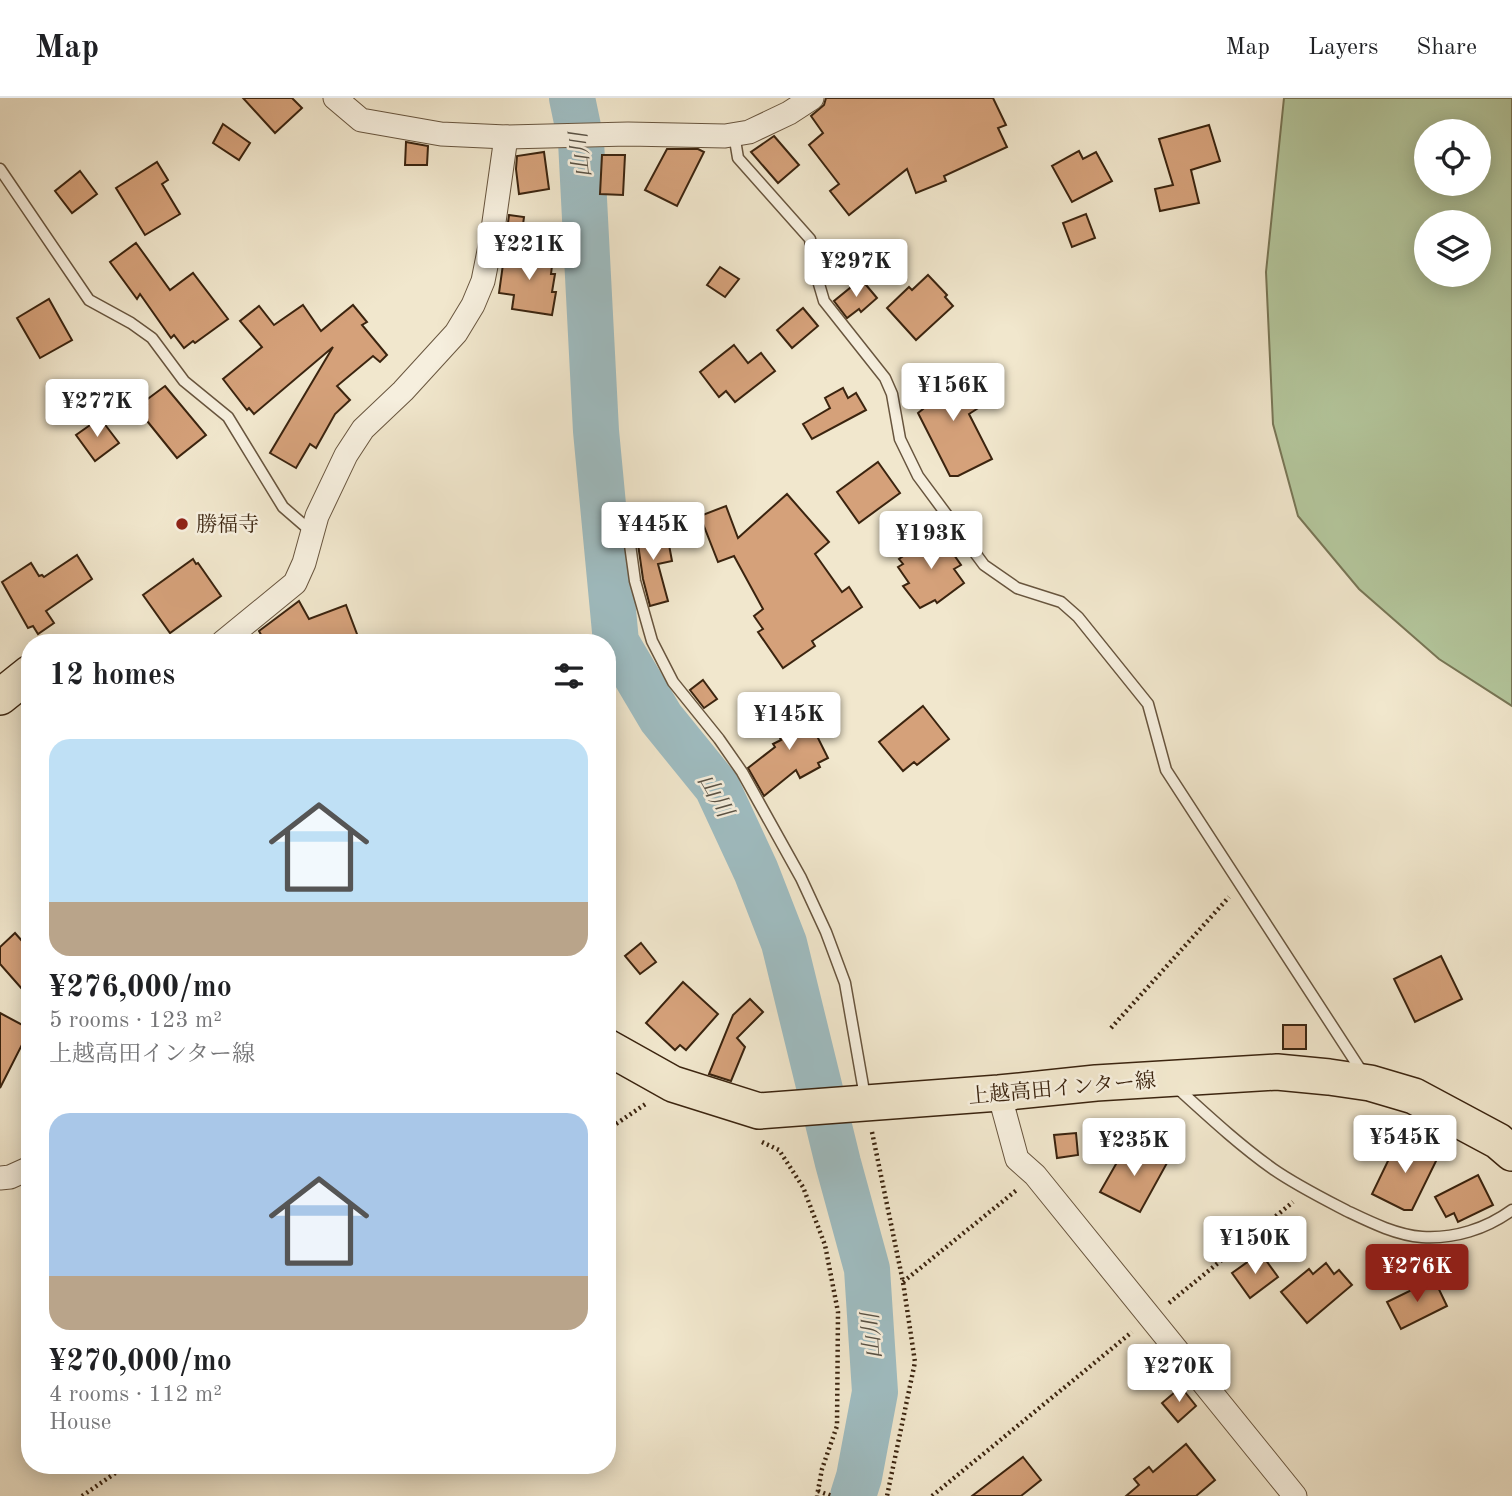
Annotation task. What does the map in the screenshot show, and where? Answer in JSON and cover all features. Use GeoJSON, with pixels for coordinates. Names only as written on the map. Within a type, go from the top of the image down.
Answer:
{"type":"FeatureCollection","features":[{"type":"Feature","properties":{"kind":"main road"},"geometry":{"type":"LineString","coordinates":[[0,697],[21,680]]}},
{"type":"Feature","properties":{"kind":"main road","name":"上越高田インター線"},"geometry":{"type":"LineString","coordinates":[[616,1052],[673,1084],[759,1111],[1096,1083],[1277,1072],[1370,1083],[1414,1096],[1499,1141],[1512,1153]]}},
{"type":"Feature","properties":{"kind":"street"},"geometry":{"type":"LineString","coordinates":[[335,98],[361,120],[441,134],[506,137],[734,134],[749,132],[789,114],[812,98]]}},
{"type":"Feature","properties":{"kind":"street"},"geometry":{"type":"LineString","coordinates":[[233,634],[295,583],[304,564],[327,491],[346,455],[363,429],[403,391],[456,333],[473,305],[483,281],[492,236],[506,137]]}},
{"type":"Feature","properties":{"kind":"street"},"geometry":{"type":"LineString","coordinates":[[999,1093],[1017,1159],[1035,1175],[1295,1496]]}},
{"type":"Feature","properties":{"kind":"street"},"geometry":{"type":"LineString","coordinates":[[0,1178],[21,1172]]}},
{"type":"Feature","properties":{"kind":"lane"},"geometry":{"type":"LineString","coordinates":[[734,134],[738,158],[810,239],[814,267],[824,301],[885,378],[892,394],[900,439],[918,476],[984,565],[1017,588],[1061,602],[1078,617],[1148,704],[1166,770],[1370,1083]]}},
{"type":"Feature","properties":{"kind":"lane"},"geometry":{"type":"LineString","coordinates":[[0,169],[89,300],[152,338],[184,381],[228,417],[283,507],[313,533]]}},
{"type":"Feature","properties":{"kind":"lane"},"geometry":{"type":"LineString","coordinates":[[627,523],[635,581],[652,641],[673,682],[719,738],[742,772],[801,878],[826,932],[845,983],[859,1104]]}},
{"type":"Feature","properties":{"kind":"lane"},"geometry":{"type":"LineString","coordinates":[[1168,1080],[1233,1138],[1273,1169],[1307,1191],[1381,1227],[1421,1237],[1461,1235],[1502,1218],[1512,1210]]}},
{"type":"Feature","properties":{"kind":"path"},"geometry":{"type":"LineString","coordinates":[[1111,1028],[1241,883]]}},
{"type":"Feature","properties":{"kind":"path"},"geometry":{"type":"LineString","coordinates":[[616,1124],[673,1084]]}},
{"type":"Feature","properties":{"kind":"path"},"geometry":{"type":"LineString","coordinates":[[859,1104],[902,1282],[915,1362],[887,1496]]}},
{"type":"Feature","properties":{"kind":"path"},"geometry":{"type":"LineString","coordinates":[[754,1139],[779,1150],[803,1187],[825,1245],[838,1312],[837,1426],[822,1469],[817,1494],[832,1496]]}},
{"type":"Feature","properties":{"kind":"path"},"geometry":{"type":"LineString","coordinates":[[902,1282],[1035,1175]]}},
{"type":"Feature","properties":{"kind":"path"},"geometry":{"type":"LineString","coordinates":[[932,1496],[1307,1191]]}},
{"type":"Feature","properties":{"kind":"path"},"geometry":{"type":"LineString","coordinates":[[82,1496],[114,1474]]}},
{"type":"Feature","properties":{"kind":"green space"},"geometry":{"type":"Polygon","coordinates":[[[1284,98],[1512,98],[1512,706],[1439,659],[1359,589],[1298,516],[1273,424],[1266,272],[1284,98]]]}},
{"type":"Feature","properties":{"kind":"building"},"geometry":{"type":"Polygon","coordinates":[[[243,98],[292,98],[302,108],[275,133],[243,98]]]}},
{"type":"Feature","properties":{"kind":"building"},"geometry":{"type":"Polygon","coordinates":[[[826,98],[993,98],[1006,125],[998,128],[1007,147],[944,176],[946,181],[916,193],[907,169],[849,215],[830,191],[839,184],[809,145],[823,133],[811,116],[824,105],[826,98]]]}},
{"type":"Feature","properties":{"kind":"building"},"geometry":{"type":"Polygon","coordinates":[[[223,124],[250,143],[239,160],[213,143],[223,124]]]}},
{"type":"Feature","properties":{"kind":"building"},"geometry":{"type":"Polygon","coordinates":[[[1209,125],[1220,161],[1191,170],[1199,203],[1160,211],[1155,189],[1173,185],[1159,139],[1209,125]]]}},
{"type":"Feature","properties":{"kind":"building"},"geometry":{"type":"Polygon","coordinates":[[[774,136],[799,165],[778,183],[751,152],[774,136]]]}},
{"type":"Feature","properties":{"kind":"building"},"geometry":{"type":"Polygon","coordinates":[[[406,142],[428,146],[427,165],[405,165],[406,142]]]}},
{"type":"Feature","properties":{"kind":"building"},"geometry":{"type":"Polygon","coordinates":[[[667,149],[698,149],[704,152],[677,206],[645,190],[667,149]]]}},
{"type":"Feature","properties":{"kind":"building"},"geometry":{"type":"Polygon","coordinates":[[[1079,151],[1083,159],[1096,152],[1112,181],[1072,202],[1052,166],[1079,151]]]}},
{"type":"Feature","properties":{"kind":"building"},"geometry":{"type":"Polygon","coordinates":[[[544,152],[549,189],[519,194],[517,156],[544,152]]]}},
{"type":"Feature","properties":{"kind":"building"},"geometry":{"type":"Polygon","coordinates":[[[602,155],[625,155],[623,195],[600,194],[602,155]]]}},
{"type":"Feature","properties":{"kind":"building"},"geometry":{"type":"Polygon","coordinates":[[[157,162],[168,180],[162,184],[180,214],[145,235],[116,188],[157,162]]]}},
{"type":"Feature","properties":{"kind":"building"},"geometry":{"type":"Polygon","coordinates":[[[80,171],[97,194],[72,213],[55,191],[80,171]]]}},
{"type":"Feature","properties":{"kind":"building"},"geometry":{"type":"Polygon","coordinates":[[[1086,214],[1095,238],[1072,247],[1063,223],[1086,214]]]}},
{"type":"Feature","properties":{"kind":"building"},"geometry":{"type":"Polygon","coordinates":[[[509,215],[524,217],[521,240],[506,238],[509,215]]]}},
{"type":"Feature","properties":{"kind":"building"},"geometry":{"type":"Polygon","coordinates":[[[136,243],[170,290],[193,273],[228,319],[184,348],[174,335],[171,338],[140,294],[137,299],[110,262],[136,243]]]}},
{"type":"Feature","properties":{"kind":"building"},"geometry":{"type":"Polygon","coordinates":[[[505,250],[553,258],[551,274],[555,274],[552,292],[556,292],[552,315],[512,309],[514,295],[499,293],[505,250]]]}},
{"type":"Feature","properties":{"kind":"building"},"geometry":{"type":"Polygon","coordinates":[[[720,267],[739,279],[725,297],[707,285],[720,267]]]}},
{"type":"Feature","properties":{"kind":"building"},"geometry":{"type":"Polygon","coordinates":[[[928,275],[947,295],[945,297],[953,306],[916,340],[887,308],[909,287],[912,290],[928,275]]]}},
{"type":"Feature","properties":{"kind":"building"},"geometry":{"type":"Polygon","coordinates":[[[861,279],[877,298],[861,312],[859,309],[847,318],[834,301],[861,279]]]}},
{"type":"Feature","properties":{"kind":"building"},"geometry":{"type":"Polygon","coordinates":[[[49,299],[72,340],[40,358],[17,318],[49,299]]]}},
{"type":"Feature","properties":{"kind":"building"},"geometry":{"type":"Polygon","coordinates":[[[303,305],[321,331],[353,305],[367,322],[362,325],[387,355],[380,362],[373,356],[337,386],[350,400],[335,414],[316,448],[310,444],[296,468],[270,453],[333,347],[254,414],[249,408],[247,410],[223,379],[262,347],[240,321],[259,306],[274,325],[303,305]]]}},
{"type":"Feature","properties":{"kind":"building"},"geometry":{"type":"Polygon","coordinates":[[[803,308],[818,326],[792,348],[777,330],[803,308]]]}},
{"type":"Feature","properties":{"kind":"building"},"geometry":{"type":"Polygon","coordinates":[[[734,345],[748,363],[761,353],[775,371],[735,402],[726,391],[719,397],[700,372],[734,345]]]}},
{"type":"Feature","properties":{"kind":"building"},"geometry":{"type":"Polygon","coordinates":[[[960,367],[983,405],[969,414],[992,459],[958,476],[950,476],[918,413],[923,409],[914,395],[960,367]]]}},
{"type":"Feature","properties":{"kind":"building"},"geometry":{"type":"Polygon","coordinates":[[[165,386],[206,435],[177,458],[139,411],[147,404],[145,401],[165,386]]]}},
{"type":"Feature","properties":{"kind":"building"},"geometry":{"type":"Polygon","coordinates":[[[843,388],[848,398],[856,393],[866,410],[812,439],[803,424],[830,408],[825,398],[843,388]]]}},
{"type":"Feature","properties":{"kind":"building"},"geometry":{"type":"Polygon","coordinates":[[[100,418],[119,443],[95,461],[76,435],[100,418]]]}},
{"type":"Feature","properties":{"kind":"building"},"geometry":{"type":"Polygon","coordinates":[[[878,462],[900,493],[859,523],[837,492],[878,462]]]}},
{"type":"Feature","properties":{"kind":"building"},"geometry":{"type":"Polygon","coordinates":[[[787,494],[829,542],[815,554],[842,592],[849,587],[862,607],[812,641],[815,646],[783,668],[758,632],[763,629],[754,616],[763,609],[734,556],[718,562],[700,516],[726,506],[738,538],[787,494]]]}},
{"type":"Feature","properties":{"kind":"building"},"geometry":{"type":"Polygon","coordinates":[[[646,520],[650,537],[667,534],[672,561],[658,564],[668,601],[650,606],[635,523],[646,520]]]}},
{"type":"Feature","properties":{"kind":"building"},"geometry":{"type":"Polygon","coordinates":[[[938,532],[961,565],[954,569],[964,583],[937,603],[935,600],[920,608],[903,586],[909,583],[898,567],[903,564],[899,559],[938,532]]]}},
{"type":"Feature","properties":{"kind":"building"},"geometry":{"type":"Polygon","coordinates":[[[77,555],[92,579],[46,611],[54,623],[38,634],[33,626],[28,628],[2,582],[31,563],[39,576],[44,577],[77,555]]]}},
{"type":"Feature","properties":{"kind":"building"},"geometry":{"type":"Polygon","coordinates":[[[193,559],[221,596],[170,633],[143,595],[193,559]]]}},
{"type":"Feature","properties":{"kind":"building"},"geometry":{"type":"Polygon","coordinates":[[[299,601],[309,619],[346,605],[357,634],[261,634],[259,631],[299,601]]]}},
{"type":"Feature","properties":{"kind":"building"},"geometry":{"type":"Polygon","coordinates":[[[703,680],[717,699],[704,708],[690,690],[703,680]]]}},
{"type":"Feature","properties":{"kind":"building"},"geometry":{"type":"Polygon","coordinates":[[[802,706],[828,758],[818,763],[820,767],[800,778],[796,770],[764,796],[748,768],[775,747],[773,744],[781,740],[772,721],[802,706]]]}},
{"type":"Feature","properties":{"kind":"building"},"geometry":{"type":"Polygon","coordinates":[[[923,706],[949,739],[917,765],[914,762],[903,771],[879,742],[923,706]]]}},
{"type":"Feature","properties":{"kind":"building"},"geometry":{"type":"Polygon","coordinates":[[[15,933],[21,940],[21,988],[0,964],[0,947],[15,933]]]}},
{"type":"Feature","properties":{"kind":"building"},"geometry":{"type":"Polygon","coordinates":[[[641,943],[656,962],[640,974],[625,956],[641,943]]]}},
{"type":"Feature","properties":{"kind":"building"},"geometry":{"type":"Polygon","coordinates":[[[1441,956],[1462,999],[1415,1022],[1394,979],[1441,956]]]}},
{"type":"Feature","properties":{"kind":"building"},"geometry":{"type":"Polygon","coordinates":[[[683,982],[718,1014],[686,1050],[680,1045],[675,1050],[646,1023],[683,982]]]}},
{"type":"Feature","properties":{"kind":"building"},"geometry":{"type":"Polygon","coordinates":[[[750,999],[763,1012],[737,1038],[745,1047],[731,1081],[709,1074],[733,1015],[750,999]]]}},
{"type":"Feature","properties":{"kind":"building"},"geometry":{"type":"Polygon","coordinates":[[[0,1013],[21,1024],[21,1047],[0,1088],[0,1013]]]}},
{"type":"Feature","properties":{"kind":"building"},"geometry":{"type":"Polygon","coordinates":[[[1283,1025],[1306,1025],[1306,1049],[1283,1049],[1283,1025]]]}},
{"type":"Feature","properties":{"kind":"building"},"geometry":{"type":"Polygon","coordinates":[[[1076,1133],[1078,1155],[1057,1158],[1054,1135],[1076,1133]]]}},
{"type":"Feature","properties":{"kind":"building"},"geometry":{"type":"Polygon","coordinates":[[[1399,1138],[1438,1157],[1412,1210],[1404,1210],[1372,1194],[1399,1138]]]}},
{"type":"Feature","properties":{"kind":"building"},"geometry":{"type":"Polygon","coordinates":[[[1132,1144],[1167,1163],[1140,1212],[1100,1192],[1124,1150],[1128,1152],[1132,1144]]]}},
{"type":"Feature","properties":{"kind":"building"},"geometry":{"type":"Polygon","coordinates":[[[1478,1175],[1493,1205],[1458,1222],[1454,1213],[1446,1217],[1435,1197],[1478,1175]]]}},
{"type":"Feature","properties":{"kind":"building"},"geometry":{"type":"Polygon","coordinates":[[[1256,1256],[1260,1262],[1265,1259],[1278,1277],[1250,1298],[1232,1273],[1256,1256]]]}},
{"type":"Feature","properties":{"kind":"building"},"geometry":{"type":"Polygon","coordinates":[[[1326,1263],[1334,1274],[1339,1270],[1352,1285],[1307,1323],[1281,1292],[1309,1269],[1313,1274],[1326,1263]]]}},
{"type":"Feature","properties":{"kind":"building"},"geometry":{"type":"Polygon","coordinates":[[[1434,1279],[1447,1306],[1401,1329],[1387,1302],[1434,1279]]]}},
{"type":"Feature","properties":{"kind":"building"},"geometry":{"type":"Polygon","coordinates":[[[1181,1387],[1196,1406],[1178,1422],[1162,1403],[1181,1387]]]}},
{"type":"Feature","properties":{"kind":"building"},"geometry":{"type":"Polygon","coordinates":[[[1186,1444],[1215,1480],[1196,1496],[1126,1496],[1139,1485],[1134,1479],[1149,1467],[1153,1472],[1186,1444]]]}},
{"type":"Feature","properties":{"kind":"building"},"geometry":{"type":"Polygon","coordinates":[[[1023,1457],[1041,1480],[1021,1496],[972,1496],[1023,1457]]]}},
{"type":"Feature","properties":{"kind":"waterway","name":"山川"},"geometry":{"type":"LineString","coordinates":[[572,98],[581,141],[596,431],[615,634]]}},
{"type":"Feature","properties":{"kind":"waterway","name":"山川"},"geometry":{"type":"LineString","coordinates":[[616,642],[661,718],[717,787],[756,871],[784,943],[867,1269],[875,1392],[853,1496]]}},
{"type":"Feature","properties":{"kind":"place","name":"勝福寺"},"geometry":{"type":"Point","coordinates":[182,524]}}]}
